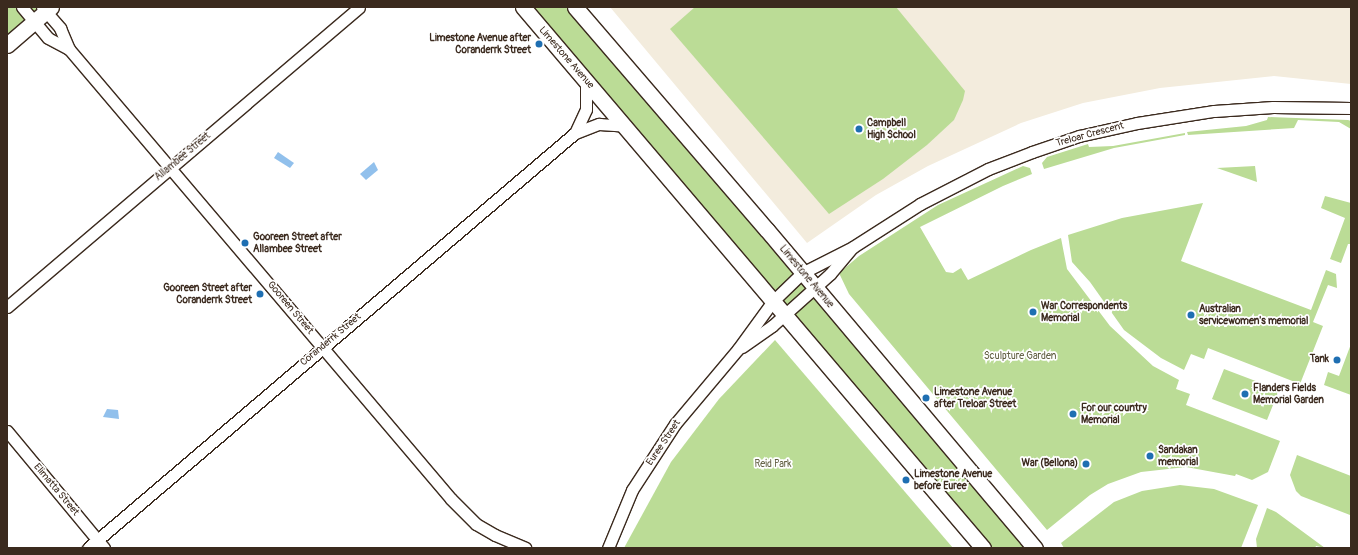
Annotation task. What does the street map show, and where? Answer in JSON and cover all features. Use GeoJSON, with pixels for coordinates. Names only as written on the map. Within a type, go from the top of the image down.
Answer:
{"type":"FeatureCollection","features":[{"type":"Feature","properties":{"kind":"main road","name":"Limestone Avenue"},"geometry":{"type":"LineString","coordinates":[[523,7],[626,126],[983,548]]}},
{"type":"Feature","properties":{"kind":"main road","name":"Limestone Avenue"},"geometry":{"type":"LineString","coordinates":[[575,7],[1035,548]]}},
{"type":"Feature","properties":{"kind":"main road"},"geometry":{"type":"LineString","coordinates":[[7,45],[46,8]]}},
{"type":"Feature","properties":{"kind":"street","name":"Gooreen Street"},"geometry":{"type":"LineString","coordinates":[[22,7],[48,38],[69,49]]}},
{"type":"Feature","properties":{"kind":"street","name":"Allambee Street"},"geometry":{"type":"LineString","coordinates":[[7,307],[359,7]]}},
{"type":"Feature","properties":{"kind":"street","name":"Gooreen Street"},"geometry":{"type":"LineString","coordinates":[[46,8],[60,28],[69,49],[466,515],[495,536],[525,548]]}},
{"type":"Feature","properties":{"kind":"street","name":"Coranderrk Street"},"geometry":{"type":"LineString","coordinates":[[574,133],[586,109],[586,80]]}},
{"type":"Feature","properties":{"kind":"street","name":"Treloar Crescent"},"geometry":{"type":"LineString","coordinates":[[802,273],[853,247],[920,204],[956,184],[988,169],[1079,136],[1137,123],[1214,111],[1273,107],[1351,108]]}},
{"type":"Feature","properties":{"kind":"street","name":"Coranderrk Street"},"geometry":{"type":"LineString","coordinates":[[88,548],[101,544],[322,347],[574,133],[599,124],[626,126]]}},
{"type":"Feature","properties":{"kind":"street","name":"Treloar Crescent"},"geometry":{"type":"LineString","coordinates":[[815,288],[830,274],[853,247]]}},
{"type":"Feature","properties":{"kind":"street","name":"Euree Street"},"geometry":{"type":"LineString","coordinates":[[608,548],[632,490],[675,424],[738,349],[773,301],[802,273]]}},
{"type":"Feature","properties":{"kind":"street","name":"Euree Street"},"geometry":{"type":"LineString","coordinates":[[738,349],[815,288]]}},
{"type":"Feature","properties":{"kind":"street","name":"Elimatta Street"},"geometry":{"type":"LineString","coordinates":[[7,431],[101,544]]}},
{"type":"Feature","properties":{"kind":"shaded area","name":"Campbell High School"},"geometry":{"type":"Polygon","coordinates":[[[610,7],[1351,7],[1351,84],[1274,76],[1160,88],[1083,103],[1021,123],[928,166],[876,195],[807,243],[610,7]]]}},
{"type":"Feature","properties":{"kind":"green space"},"geometry":{"type":"Polygon","coordinates":[[[7,7],[47,7],[7,41],[7,7]]]}},
{"type":"Feature","properties":{"kind":"green space"},"geometry":{"type":"Polygon","coordinates":[[[533,7],[578,7],[1025,548],[992,548],[533,7]]]}},
{"type":"Feature","properties":{"kind":"green space"},"geometry":{"type":"Polygon","coordinates":[[[695,7],[896,7],[965,91],[963,100],[954,120],[927,145],[883,179],[829,214],[670,29],[695,7]]]}},
{"type":"Feature","properties":{"kind":"green space"},"geometry":{"type":"Polygon","coordinates":[[[1268,117],[1348,120],[1351,121],[1351,129],[1339,122],[1298,120],[1294,128],[1188,135],[1187,132],[1246,126],[1267,120],[1268,117]]]}},
{"type":"Feature","properties":{"kind":"green space"},"geometry":{"type":"Polygon","coordinates":[[[1185,133],[1185,135],[1114,148],[1044,169],[1042,163],[1047,157],[1088,144],[1089,147],[1113,146],[1185,133]]]}},
{"type":"Feature","properties":{"kind":"green space","name":"Sculpture Garden"},"geometry":{"type":"Polygon","coordinates":[[[1023,166],[1030,168],[1032,174],[1003,186],[920,227],[946,272],[953,273],[961,268],[968,280],[1031,250],[1061,238],[1067,269],[1110,326],[1153,366],[1179,380],[1176,389],[1190,394],[1186,405],[1280,441],[1268,472],[1252,480],[1236,474],[1235,476],[1186,467],[1141,472],[1108,484],[1090,495],[1047,530],[849,294],[839,273],[859,256],[938,205],[1023,166]]]}},
{"type":"Feature","properties":{"kind":"green space"},"geometry":{"type":"Polygon","coordinates":[[[1255,166],[1257,182],[1217,168],[1255,166]]]}},
{"type":"Feature","properties":{"kind":"green space"},"geometry":{"type":"Polygon","coordinates":[[[1325,196],[1351,203],[1351,244],[1348,244],[1341,263],[1330,259],[1345,218],[1321,208],[1325,196]]]}},
{"type":"Feature","properties":{"kind":"green space"},"geometry":{"type":"Polygon","coordinates":[[[1203,203],[1181,261],[1311,310],[1326,270],[1336,274],[1337,288],[1328,285],[1313,322],[1323,326],[1300,384],[1208,348],[1204,359],[1191,354],[1184,370],[1161,358],[1124,330],[1090,282],[1072,262],[1068,235],[1122,218],[1203,203]]]}},
{"type":"Feature","properties":{"kind":"green space","name":"Reid Park"},"geometry":{"type":"Polygon","coordinates":[[[775,340],[953,548],[624,548],[671,462],[719,399],[775,340]]]}},
{"type":"Feature","properties":{"kind":"green space"},"geometry":{"type":"Polygon","coordinates":[[[1351,344],[1351,395],[1324,385],[1328,372],[1339,376],[1351,344]]]}},
{"type":"Feature","properties":{"kind":"green space"},"geometry":{"type":"Polygon","coordinates":[[[1224,369],[1279,390],[1267,420],[1212,399],[1224,369]]]}},
{"type":"Feature","properties":{"kind":"green space"},"geometry":{"type":"Polygon","coordinates":[[[1297,455],[1351,476],[1350,515],[1301,496],[1296,491],[1290,475],[1297,455]]]}},
{"type":"Feature","properties":{"kind":"green space"},"geometry":{"type":"Polygon","coordinates":[[[1180,485],[1214,489],[1258,505],[1241,548],[1064,548],[1061,543],[1114,502],[1142,491],[1180,485]]]}},
{"type":"Feature","properties":{"kind":"green space"},"geometry":{"type":"Polygon","coordinates":[[[1267,508],[1276,512],[1325,548],[1316,546],[1315,548],[1257,548],[1256,539],[1267,508]]]}},
{"type":"Feature","properties":{"kind":"water"},"geometry":{"type":"Polygon","coordinates":[[[278,152],[294,163],[290,168],[274,158],[278,152]]]}},
{"type":"Feature","properties":{"kind":"water"},"geometry":{"type":"Polygon","coordinates":[[[374,162],[378,170],[366,180],[360,174],[374,162]]]}},
{"type":"Feature","properties":{"kind":"water"},"geometry":{"type":"Polygon","coordinates":[[[107,409],[118,410],[119,419],[103,417],[107,409]]]}},
{"type":"Feature","properties":{"kind":"place","name":"Limestone Avenue after Coranderrk Street"},"geometry":{"type":"Point","coordinates":[539,44]}},
{"type":"Feature","properties":{"kind":"place","name":"Campbell High School"},"geometry":{"type":"Point","coordinates":[859,129]}},
{"type":"Feature","properties":{"kind":"place","name":"Gooreen Street after Allambee Street"},"geometry":{"type":"Point","coordinates":[245,243]}},
{"type":"Feature","properties":{"kind":"place","name":"Gooreen Street after Coranderrk Street"},"geometry":{"type":"Point","coordinates":[260,294]}},
{"type":"Feature","properties":{"kind":"place","name":"War Correspondents Memorial"},"geometry":{"type":"Point","coordinates":[1033,312]}},
{"type":"Feature","properties":{"kind":"place","name":"Australian servicewomen's memorial"},"geometry":{"type":"Point","coordinates":[1191,315]}},
{"type":"Feature","properties":{"kind":"place","name":"Tank"},"geometry":{"type":"Point","coordinates":[1337,360]}},
{"type":"Feature","properties":{"kind":"place","name":"Flanders Fields Memorial Garden"},"geometry":{"type":"Point","coordinates":[1245,394]}},
{"type":"Feature","properties":{"kind":"place","name":"Limestone Avenue after Treloar Street"},"geometry":{"type":"Point","coordinates":[926,398]}},
{"type":"Feature","properties":{"kind":"place","name":"For our country Memorial"},"geometry":{"type":"Point","coordinates":[1073,414]}},
{"type":"Feature","properties":{"kind":"place","name":"Sandakan memorial"},"geometry":{"type":"Point","coordinates":[1150,456]}},
{"type":"Feature","properties":{"kind":"place","name":"War (Bellona)"},"geometry":{"type":"Point","coordinates":[1086,464]}},
{"type":"Feature","properties":{"kind":"place","name":"Limestone Avenue before Euree"},"geometry":{"type":"Point","coordinates":[906,480]}}]}
